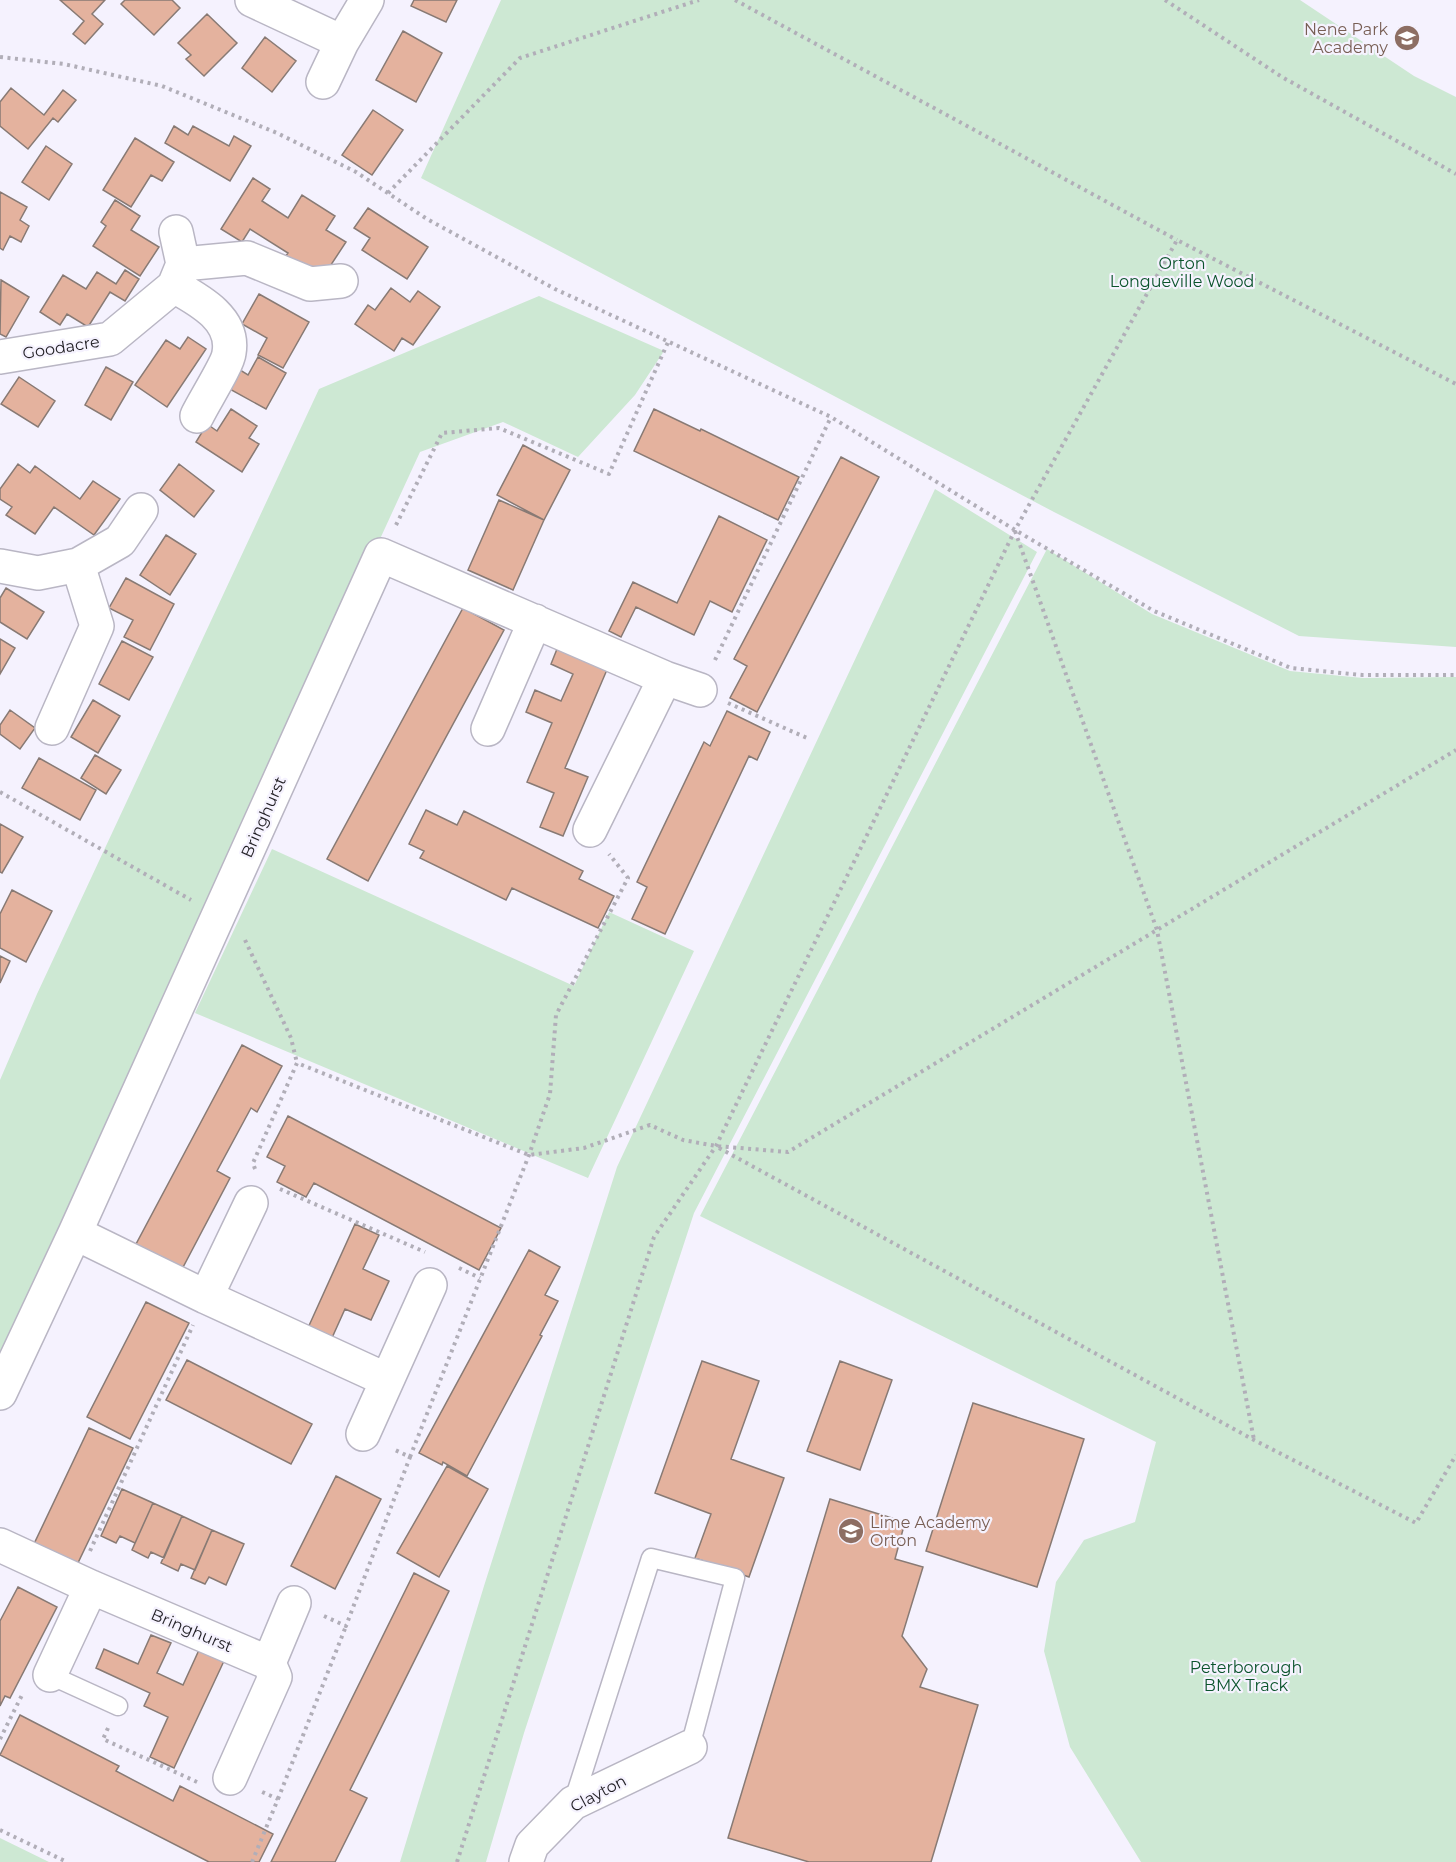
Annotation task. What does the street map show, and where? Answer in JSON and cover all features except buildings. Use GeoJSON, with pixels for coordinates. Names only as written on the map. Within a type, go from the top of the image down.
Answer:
{"type":"FeatureCollection","features":[{"type":"Feature","properties":{"kind":"street"},"geometry":{"type":"LineString","coordinates":[[252,0],[342,42]]}},
{"type":"Feature","properties":{"kind":"street"},"geometry":{"type":"LineString","coordinates":[[323,82],[342,42],[367,0]]}},
{"type":"Feature","properties":{"kind":"street"},"geometry":{"type":"LineString","coordinates":[[176,232],[178,275],[227,329],[230,354],[197,416]]}},
{"type":"Feature","properties":{"kind":"street"},"geometry":{"type":"LineString","coordinates":[[178,275],[248,258],[310,284],[341,281]]}},
{"type":"Feature","properties":{"kind":"street","name":"Goodacre"},"geometry":{"type":"LineString","coordinates":[[0,357],[110,339],[178,275]]}},
{"type":"Feature","properties":{"kind":"street"},"geometry":{"type":"LineString","coordinates":[[0,566],[38,573],[78,565],[120,541],[141,510]]}},
{"type":"Feature","properties":{"kind":"street"},"geometry":{"type":"LineString","coordinates":[[381,555],[665,678],[700,690]]}},
{"type":"Feature","properties":{"kind":"street","name":"Bringhurst"},"geometry":{"type":"LineString","coordinates":[[0,1393],[75,1233],[381,555]]}},
{"type":"Feature","properties":{"kind":"street"},"geometry":{"type":"LineString","coordinates":[[52,728],[97,626],[78,565]]}},
{"type":"Feature","properties":{"kind":"street"},"geometry":{"type":"LineString","coordinates":[[488,729],[535,621]]}},
{"type":"Feature","properties":{"kind":"street"},"geometry":{"type":"LineString","coordinates":[[590,831],[665,678]]}},
{"type":"Feature","properties":{"kind":"street"},"geometry":{"type":"LineString","coordinates":[[206,1297],[256,1192]]}},
{"type":"Feature","properties":{"kind":"street"},"geometry":{"type":"LineString","coordinates":[[75,1233],[206,1297],[387,1380]]}},
{"type":"Feature","properties":{"kind":"street"},"geometry":{"type":"LineString","coordinates":[[363,1434],[438,1268]]}},
{"type":"Feature","properties":{"kind":"street","name":"Bringhurst"},"geometry":{"type":"LineString","coordinates":[[0,1545],[84,1584],[268,1663]]}},
{"type":"Feature","properties":{"kind":"street"},"geometry":{"type":"LineString","coordinates":[[50,1675],[84,1584]]}},
{"type":"Feature","properties":{"kind":"street"},"geometry":{"type":"LineString","coordinates":[[230,1778],[275,1677],[268,1663],[294,1603]]}},
{"type":"Feature","properties":{"kind":"street","name":"Clayton"},"geometry":{"type":"LineString","coordinates":[[526,1862],[532,1845],[573,1803],[690,1747]]}},
{"type":"Feature","properties":{"kind":"lane"},"geometry":{"type":"LineString","coordinates":[[573,1803],[651,1558],[735,1578],[690,1747]]}},
{"type":"Feature","properties":{"kind":"lane"},"geometry":{"type":"LineString","coordinates":[[50,1675],[117,1706]]}},
{"type":"Feature","properties":{"kind":"path"},"geometry":{"type":"LineString","coordinates":[[388,193],[520,58],[699,0]]}},
{"type":"Feature","properties":{"kind":"path"},"geometry":{"type":"LineString","coordinates":[[735,0],[1177,240],[1456,384]]}},
{"type":"Feature","properties":{"kind":"path"},"geometry":{"type":"LineString","coordinates":[[1165,0],[1282,77],[1456,174]]}},
{"type":"Feature","properties":{"kind":"path"},"geometry":{"type":"LineString","coordinates":[[0,57],[64,64],[162,86],[277,133],[356,172],[427,219],[555,289],[831,417],[1015,530],[1154,611],[1291,668],[1362,675],[1456,675]]}},
{"type":"Feature","properties":{"kind":"path"},"geometry":{"type":"LineString","coordinates":[[457,1862],[654,1237],[716,1146],[1015,530],[1177,240]]}},
{"type":"Feature","properties":{"kind":"path"},"geometry":{"type":"LineString","coordinates":[[381,555],[442,433],[499,428],[609,474],[669,340]]}},
{"type":"Feature","properties":{"kind":"path"},"geometry":{"type":"LineString","coordinates":[[807,738],[700,690],[831,417]]}},
{"type":"Feature","properties":{"kind":"path"},"geometry":{"type":"LineString","coordinates":[[1015,530],[1157,930],[1254,1440]]}},
{"type":"Feature","properties":{"kind":"path"},"geometry":{"type":"LineString","coordinates":[[297,1063],[529,1155],[584,1148],[650,1125],[683,1140],[716,1146],[788,1152],[1456,750]]}},
{"type":"Feature","properties":{"kind":"path"},"geometry":{"type":"LineString","coordinates":[[0,792],[218,916],[242,935],[291,1038],[297,1063],[253,1163],[256,1192],[438,1268],[480,1278]]}},
{"type":"Feature","properties":{"kind":"path"},"geometry":{"type":"LineString","coordinates":[[252,1862],[529,1155],[550,1094],[556,1015],[628,878],[590,831]]}},
{"type":"Feature","properties":{"kind":"path"},"geometry":{"type":"LineString","coordinates":[[716,1146],[1254,1440],[1416,1522],[1456,1455]]}},
{"type":"Feature","properties":{"kind":"path"},"geometry":{"type":"LineString","coordinates":[[84,1584],[206,1297]]}},
{"type":"Feature","properties":{"kind":"path"},"geometry":{"type":"LineString","coordinates":[[363,1434],[410,1457]]}},
{"type":"Feature","properties":{"kind":"path"},"geometry":{"type":"LineString","coordinates":[[294,1603],[346,1626]]}},
{"type":"Feature","properties":{"kind":"path"},"geometry":{"type":"LineString","coordinates":[[0,1738],[25,1688],[50,1675]]}},
{"type":"Feature","properties":{"kind":"path"},"geometry":{"type":"LineString","coordinates":[[117,1706],[103,1739],[198,1783],[215,1771],[278,1798]]}},
{"type":"Feature","properties":{"kind":"path"},"geometry":{"type":"LineString","coordinates":[[0,1830],[67,1862]]}},
{"type":"Feature","properties":{"kind":"green space","name":"Orton Longueville Wood"},"geometry":{"type":"Polygon","coordinates":[[[501,0],[1300,0],[1414,76],[1456,97],[1456,647],[1299,636],[1054,512],[421,178],[501,0]]]}},
{"type":"Feature","properties":{"kind":"green space"},"geometry":{"type":"Polygon","coordinates":[[[539,296],[664,351],[635,395],[578,457],[503,422],[420,452],[150,1039],[0,1357],[0,1080],[37,994],[319,389],[539,296]]]}},
{"type":"Feature","properties":{"kind":"green space"},"geometry":{"type":"Polygon","coordinates":[[[935,489],[1037,552],[694,1213],[524,1733],[486,1862],[400,1862],[484,1586],[617,1167],[935,489]]]}},
{"type":"Feature","properties":{"kind":"green space","name":"Peterborough BMX Track"},"geometry":{"type":"Polygon","coordinates":[[[1047,549],[1152,614],[1290,671],[1363,678],[1456,677],[1456,1862],[1141,1862],[1070,1747],[1044,1651],[1056,1582],[1084,1540],[1135,1522],[1156,1442],[700,1216],[1047,549]]]}},
{"type":"Feature","properties":{"kind":"green space"},"geometry":{"type":"Polygon","coordinates":[[[272,849],[574,986],[609,912],[694,951],[588,1178],[195,1013],[272,849]]]}},
{"type":"Feature","properties":{"kind":"green space"},"geometry":{"type":"Polygon","coordinates":[[[0,1838],[49,1862],[0,1862],[0,1838]]]}},
{"type":"Feature","properties":{"kind":"place","name":"Nene Park Academy"},"geometry":{"type":"Point","coordinates":[1407,38]}},
{"type":"Feature","properties":{"kind":"place","name":"Lime Academy Orton"},"geometry":{"type":"Point","coordinates":[851,1531]}}]}
